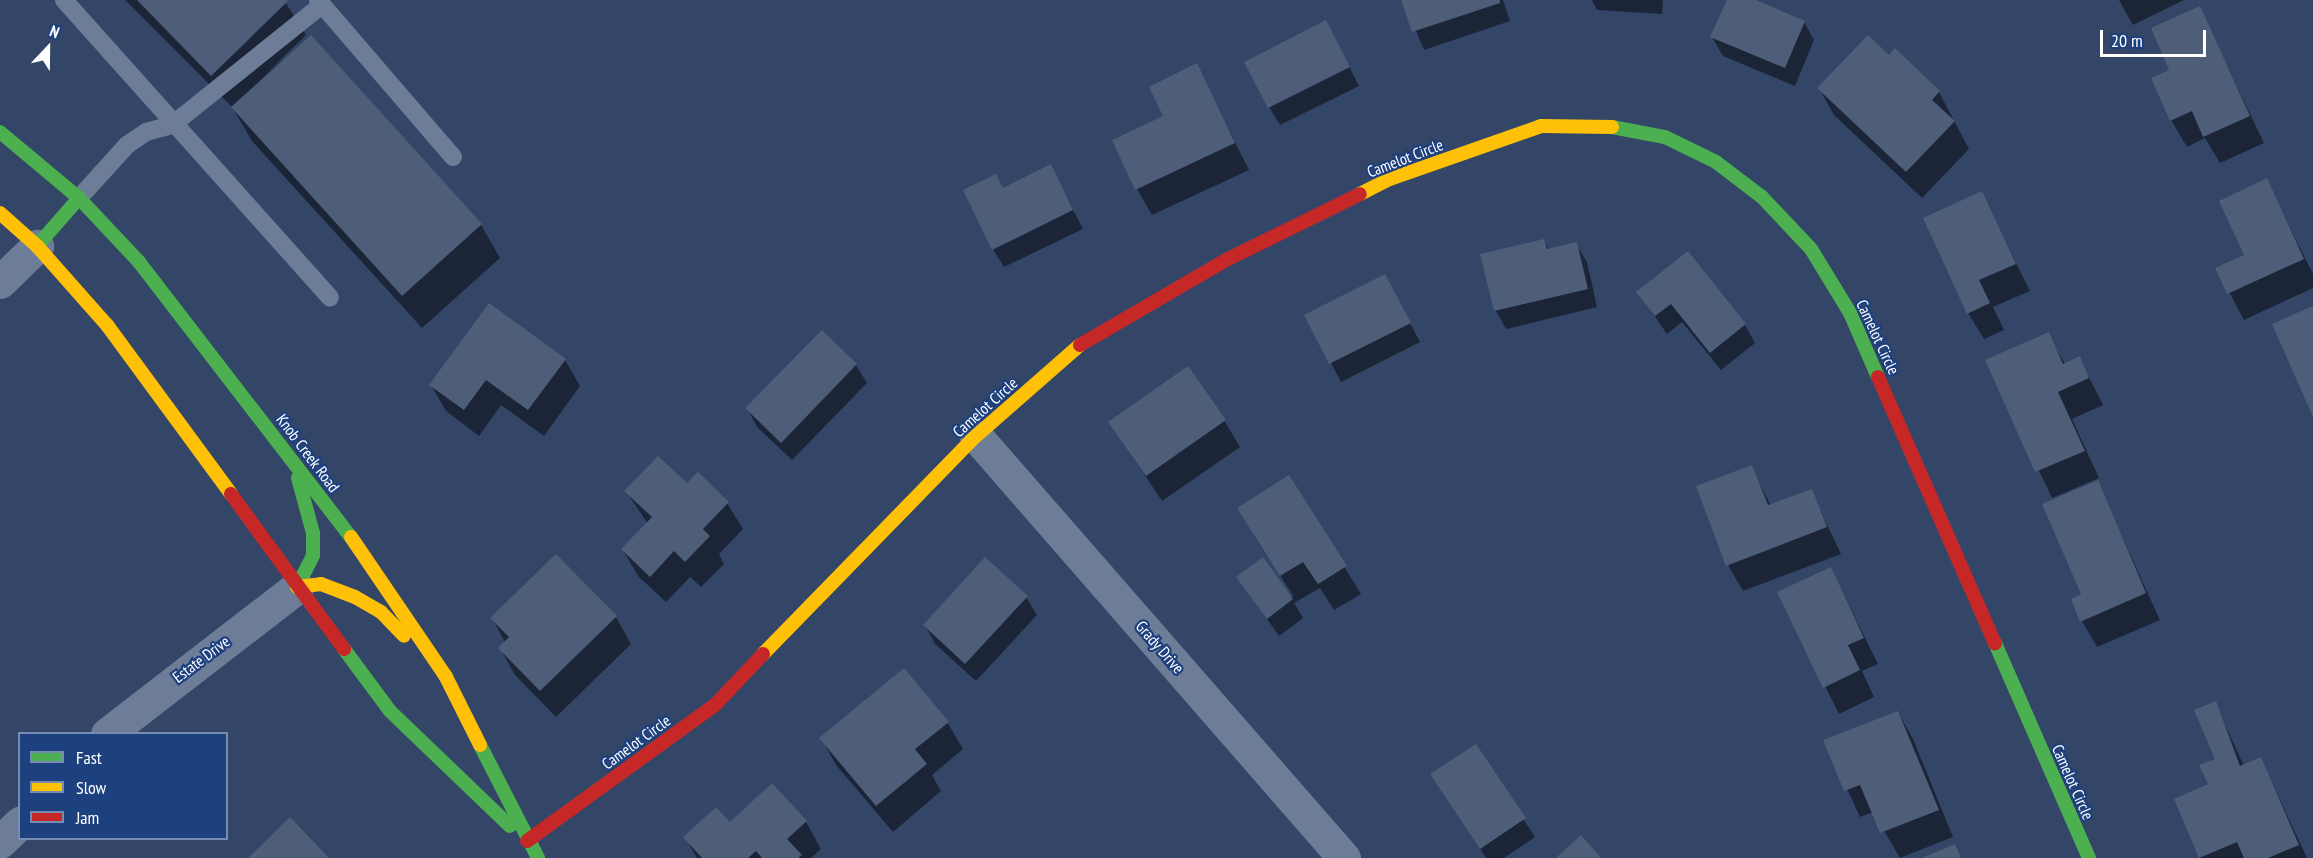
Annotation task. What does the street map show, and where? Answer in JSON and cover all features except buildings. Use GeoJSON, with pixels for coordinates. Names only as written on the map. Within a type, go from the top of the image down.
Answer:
{"type":"FeatureCollection","features":[{"type":"Feature","properties":{"kind":"street","name":"Camelot Circle"},"geometry":{"type":"LineString","coordinates":[[527,841],[715,705],[976,436],[1088,338],[1226,260],[1390,179],[1541,126],[1605,126],[1665,137],[1716,162],[1762,197],[1811,249],[1850,313],[2088,858]]}},
{"type":"Feature","properties":{"kind":"street","name":"Knob Creek Road"},"geometry":{"type":"LineString","coordinates":[[0,132],[79,198],[139,262],[293,461],[446,677],[527,841],[538,858]]}},
{"type":"Feature","properties":{"kind":"street"},"geometry":{"type":"LineString","coordinates":[[0,282],[38,246],[79,198]]}},
{"type":"Feature","properties":{"kind":"street","name":"Knob Creek Road"},"geometry":{"type":"LineString","coordinates":[[0,213],[38,246],[107,325],[390,711],[527,841]]}},
{"type":"Feature","properties":{"kind":"street","name":"Grady Drive"},"geometry":{"type":"LineString","coordinates":[[976,436],[1344,858]]}},
{"type":"Feature","properties":{"kind":"street"},"geometry":{"type":"LineString","coordinates":[[293,461],[313,533],[313,555],[297,587]]}},
{"type":"Feature","properties":{"kind":"street"},"geometry":{"type":"LineString","coordinates":[[297,587],[321,584],[381,612],[446,677]]}},
{"type":"Feature","properties":{"kind":"street","name":"Estate Drive"},"geometry":{"type":"LineString","coordinates":[[110,732],[297,587]]}},
{"type":"Feature","properties":{"kind":"street"},"geometry":{"type":"LineString","coordinates":[[0,842],[18,825]]}},
{"type":"Feature","properties":{"kind":"lane"},"geometry":{"type":"LineString","coordinates":[[64,0],[172,125],[330,298]]}},
{"type":"Feature","properties":{"kind":"lane"},"geometry":{"type":"LineString","coordinates":[[79,198],[127,145],[146,132],[172,125],[320,3],[453,157]]}},
{"type":"Feature","properties":{"kind":"traffic: fast"},"geometry":{"type":"LineString","coordinates":[[1612,127],[1665,137],[1716,162],[1762,197],[1811,249],[1850,313],[1878,377]]}},
{"type":"Feature","properties":{"kind":"traffic: fast"},"geometry":{"type":"LineString","coordinates":[[0,132],[79,198],[139,262],[351,537]]}},
{"type":"Feature","properties":{"kind":"traffic: fast"},"geometry":{"type":"LineString","coordinates":[[37,246],[79,198]]}},
{"type":"Feature","properties":{"kind":"traffic: fast"},"geometry":{"type":"LineString","coordinates":[[297,587],[313,555],[313,533],[298,478]]}},
{"type":"Feature","properties":{"kind":"traffic: fast"},"geometry":{"type":"LineString","coordinates":[[1995,643],[2089,858]]}},
{"type":"Feature","properties":{"kind":"traffic: fast"},"geometry":{"type":"LineString","coordinates":[[344,649],[390,711],[510,826]]}},
{"type":"Feature","properties":{"kind":"traffic: fast"},"geometry":{"type":"LineString","coordinates":[[480,745],[538,858]]}},
{"type":"Feature","properties":{"kind":"traffic: slow"},"geometry":{"type":"LineString","coordinates":[[1360,194],[1390,179],[1541,126],[1612,127]]}},
{"type":"Feature","properties":{"kind":"traffic: slow"},"geometry":{"type":"LineString","coordinates":[[0,213],[37,246],[107,325],[231,494]]}},
{"type":"Feature","properties":{"kind":"traffic: slow"},"geometry":{"type":"LineString","coordinates":[[763,654],[976,436],[1080,345]]}},
{"type":"Feature","properties":{"kind":"traffic: slow"},"geometry":{"type":"LineString","coordinates":[[351,537],[446,677],[480,745]]}},
{"type":"Feature","properties":{"kind":"traffic: slow"},"geometry":{"type":"LineString","coordinates":[[297,587],[321,584],[355,597],[381,612],[404,636]]}},
{"type":"Feature","properties":{"kind":"traffic: jam"},"geometry":{"type":"LineString","coordinates":[[1080,345],[1226,260],[1360,194]]}},
{"type":"Feature","properties":{"kind":"traffic: jam"},"geometry":{"type":"LineString","coordinates":[[1878,377],[1995,643]]}},
{"type":"Feature","properties":{"kind":"traffic: jam"},"geometry":{"type":"LineString","coordinates":[[231,494],[344,649]]}},
{"type":"Feature","properties":{"kind":"traffic: jam"},"geometry":{"type":"LineString","coordinates":[[527,841],[715,705],[763,654]]}}]}
